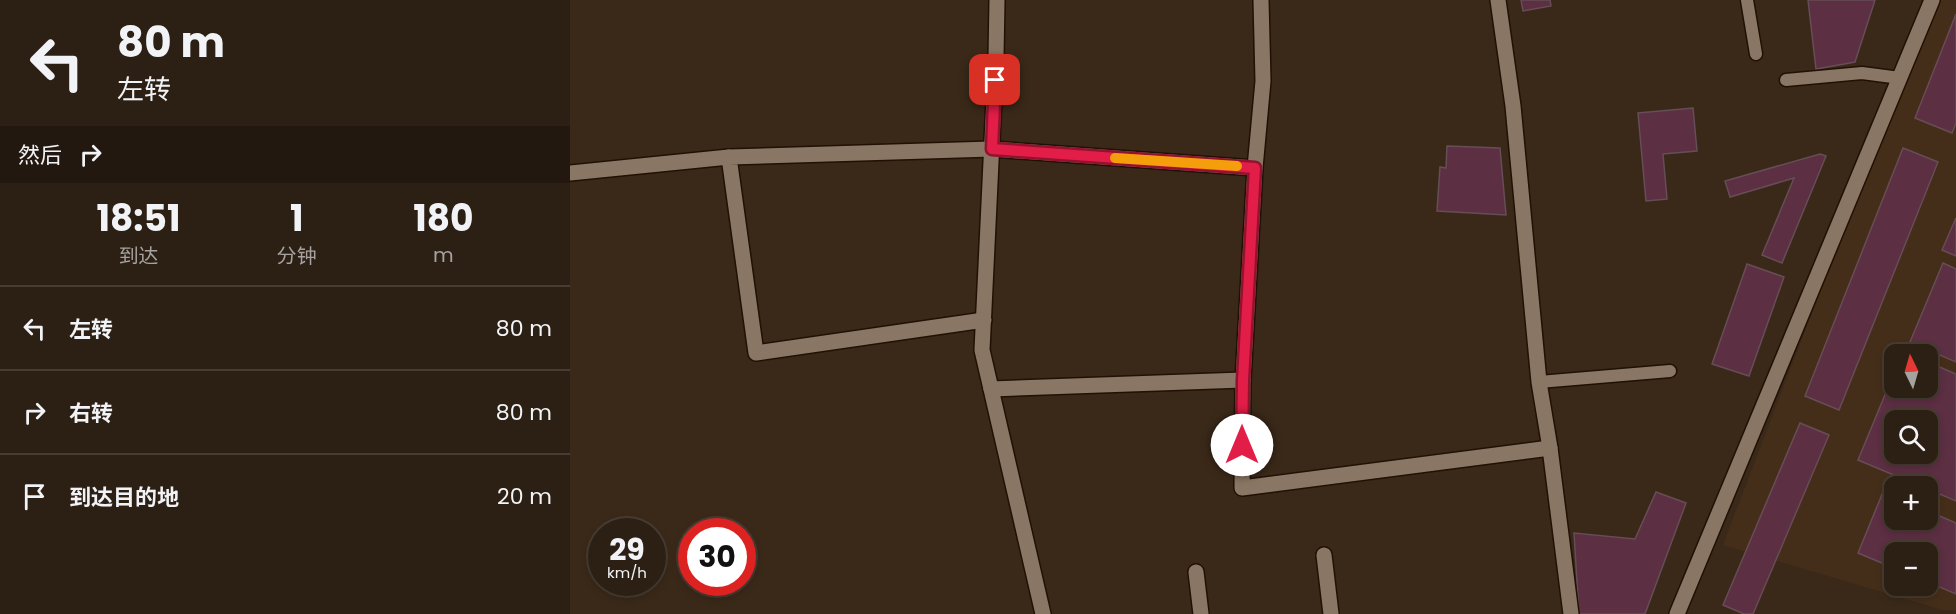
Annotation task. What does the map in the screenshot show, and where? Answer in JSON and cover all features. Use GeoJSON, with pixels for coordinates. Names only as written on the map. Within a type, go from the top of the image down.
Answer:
{"type":"FeatureCollection","features":[{"type":"Feature","properties":{"kind":"street"},"geometry":{"type":"LineString","coordinates":[[997,0],[982,350],[1043,614]]}},
{"type":"Feature","properties":{"kind":"street"},"geometry":{"type":"LineString","coordinates":[[1261,0],[1263,81],[1255,168],[1243,380],[1242,488],[1550,448]]}},
{"type":"Feature","properties":{"kind":"street"},"geometry":{"type":"LineString","coordinates":[[1498,0],[1513,106],[1539,382],[1550,448],[1571,614]]}},
{"type":"Feature","properties":{"kind":"street"},"geometry":{"type":"LineString","coordinates":[[1677,614],[1932,0]]}},
{"type":"Feature","properties":{"kind":"street"},"geometry":{"type":"LineString","coordinates":[[570,173],[729,158],[992,149],[1255,168]]}},
{"type":"Feature","properties":{"kind":"street"},"geometry":{"type":"LineString","coordinates":[[729,158],[756,353],[984,321]]}},
{"type":"Feature","properties":{"kind":"street"},"geometry":{"type":"LineString","coordinates":[[991,389],[1243,380]]}},
{"type":"Feature","properties":{"kind":"street"},"geometry":{"type":"LineString","coordinates":[[1324,555],[1331,614]]}},
{"type":"Feature","properties":{"kind":"street"},"geometry":{"type":"LineString","coordinates":[[1196,572],[1201,614]]}},
{"type":"Feature","properties":{"kind":"lane"},"geometry":{"type":"LineString","coordinates":[[1747,0],[1756,54]]}},
{"type":"Feature","properties":{"kind":"lane"},"geometry":{"type":"LineString","coordinates":[[1786,80],[1862,73],[1899,78]]}},
{"type":"Feature","properties":{"kind":"lane"},"geometry":{"type":"LineString","coordinates":[[1539,382],[1670,371]]}},
{"type":"Feature","properties":{"kind":"shaded area"},"geometry":{"type":"Polygon","coordinates":[[[1932,0],[1956,0],[1956,610],[1943,610],[1896,596],[1938,596],[1938,542],[1884,542],[1884,593],[1723,545],[1932,0]]]}},
{"type":"Feature","properties":{"kind":"building"},"geometry":{"type":"Polygon","coordinates":[[[1521,0],[1550,0],[1551,6],[1523,11],[1521,0]]]}},
{"type":"Feature","properties":{"kind":"building"},"geometry":{"type":"Polygon","coordinates":[[[1808,0],[1875,0],[1855,62],[1816,69],[1808,0]]]}},
{"type":"Feature","properties":{"kind":"building"},"geometry":{"type":"Polygon","coordinates":[[[1956,14],[1956,123],[1952,133],[1915,118],[1956,14]]]}},
{"type":"Feature","properties":{"kind":"building"},"geometry":{"type":"Polygon","coordinates":[[[1693,108],[1697,151],[1663,154],[1667,199],[1646,201],[1638,113],[1693,108]]]}},
{"type":"Feature","properties":{"kind":"building"},"geometry":{"type":"Polygon","coordinates":[[[1447,146],[1500,148],[1506,215],[1437,211],[1440,167],[1446,168],[1447,146]]]}},
{"type":"Feature","properties":{"kind":"building"},"geometry":{"type":"Polygon","coordinates":[[[1903,148],[1938,162],[1839,410],[1805,396],[1903,148]]]}},
{"type":"Feature","properties":{"kind":"building"},"geometry":{"type":"Polygon","coordinates":[[[1820,154],[1826,156],[1782,263],[1762,255],[1794,178],[1730,197],[1725,181],[1820,154]]]}},
{"type":"Feature","properties":{"kind":"building"},"geometry":{"type":"Polygon","coordinates":[[[1956,218],[1956,256],[1942,250],[1956,218]]]}},
{"type":"Feature","properties":{"kind":"building"},"geometry":{"type":"Polygon","coordinates":[[[1943,263],[1956,269],[1956,362],[1938,354],[1938,344],[1910,342],[1943,263]]]}},
{"type":"Feature","properties":{"kind":"building"},"geometry":{"type":"Polygon","coordinates":[[[1747,264],[1784,277],[1749,376],[1712,364],[1747,264]]]}},
{"type":"Feature","properties":{"kind":"building"},"geometry":{"type":"Polygon","coordinates":[[[1938,366],[1956,374],[1956,501],[1938,493],[1938,476],[1896,476],[1858,460],[1884,397],[1938,398],[1938,366]]]}},
{"type":"Feature","properties":{"kind":"building"},"geometry":{"type":"Polygon","coordinates":[[[1800,423],[1829,435],[1753,614],[1744,614],[1723,605],[1800,423]]]}},
{"type":"Feature","properties":{"kind":"building"},"geometry":{"type":"Polygon","coordinates":[[[1656,492],[1686,503],[1645,614],[1579,614],[1574,533],[1635,539],[1656,492]]]}},
{"type":"Feature","properties":{"kind":"building"},"geometry":{"type":"Polygon","coordinates":[[[1883,492],[1884,530],[1938,530],[1938,515],[1956,523],[1956,594],[1938,586],[1938,542],[1884,542],[1884,564],[1858,553],[1883,492]]]}},
{"type":"Feature","properties":{"kind":"slow traffic"},"geometry":{"type":"LineString","coordinates":[[1115,158],[1237,166]]}},
{"type":"Feature","properties":{"kind":"route"},"geometry":{"type":"LineString","coordinates":[[995,80],[992,149],[1255,168],[1243,380],[1242,445]]}}]}
